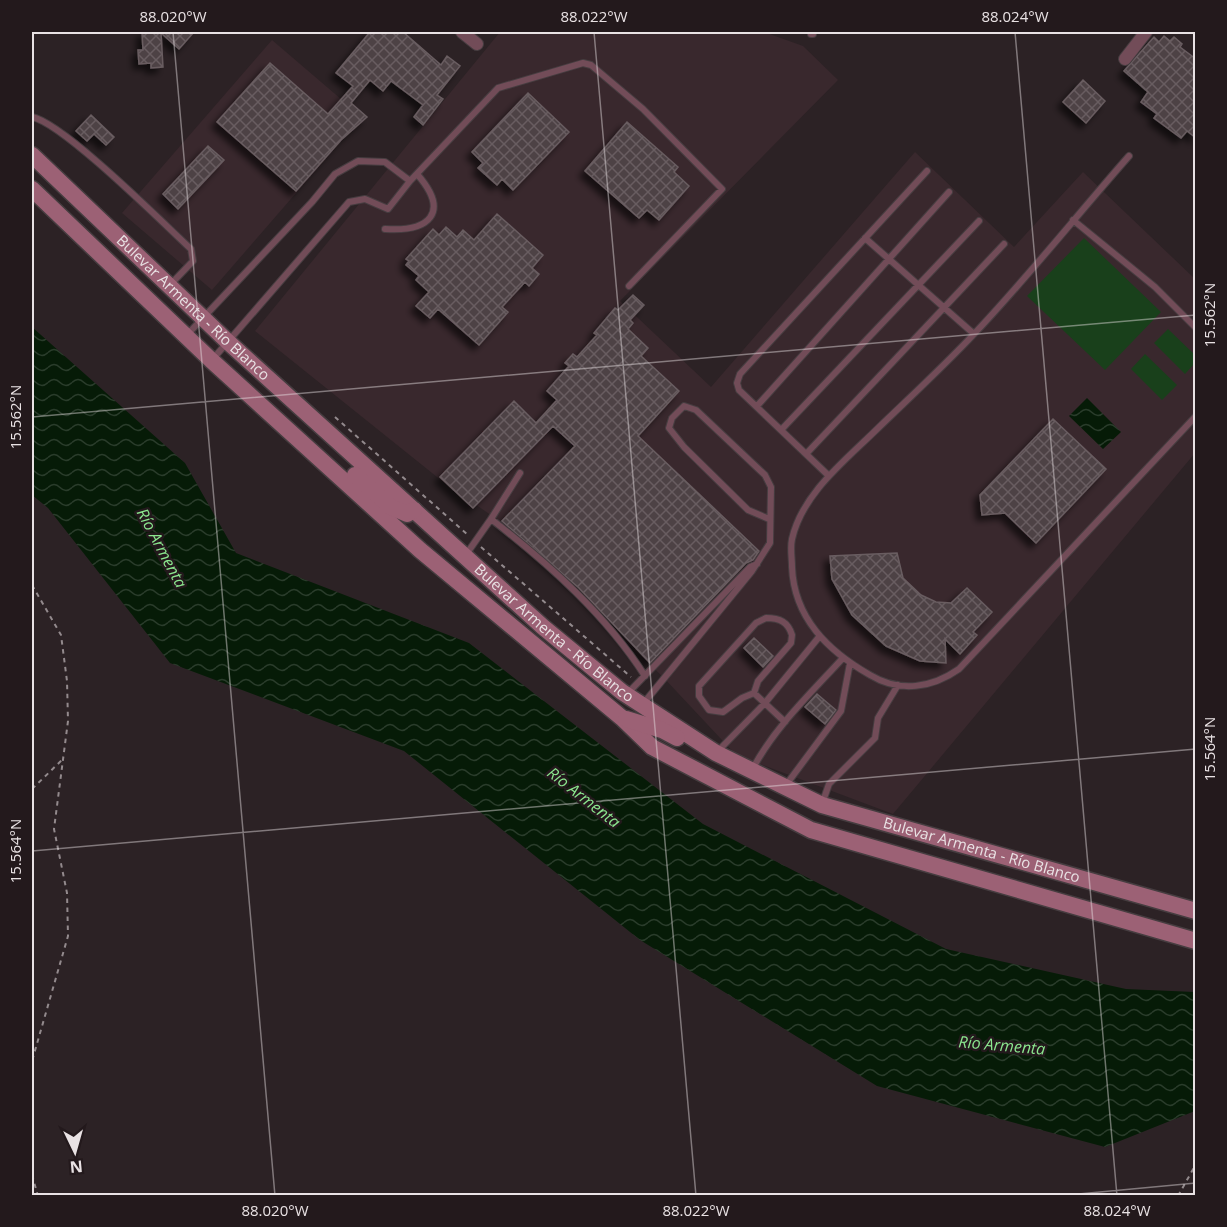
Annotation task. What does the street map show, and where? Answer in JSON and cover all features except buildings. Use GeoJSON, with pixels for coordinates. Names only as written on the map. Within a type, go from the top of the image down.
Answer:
{"type":"FeatureCollection","features":[{"type":"Feature","properties":{"kind":"main road","name":"Bulevar Armenta - Río Blanco"},"geometry":{"type":"LineString","coordinates":[[32,155],[227,341],[543,627],[632,689],[643,704],[716,753],[822,805],[1196,911]]}},
{"type":"Feature","properties":{"kind":"main road","name":"Bulevar Armenta - Río Blanco"},"geometry":{"type":"LineString","coordinates":[[32,189],[186,336],[420,550],[622,718],[652,747],[811,830],[1196,941]]}},
{"type":"Feature","properties":{"kind":"main road"},"geometry":{"type":"LineString","coordinates":[[84,237],[96,231],[155,284],[166,288],[170,286]]}},
{"type":"Feature","properties":{"kind":"main road"},"geometry":{"type":"LineString","coordinates":[[274,417],[282,415],[295,423],[391,507],[406,514],[414,510]]}},
{"type":"Feature","properties":{"kind":"main road"},"geometry":{"type":"LineString","coordinates":[[622,718],[662,730],[756,781],[768,780]]}},
{"type":"Feature","properties":{"kind":"street"},"geometry":{"type":"LineString","coordinates":[[462,32],[477,44]]}},
{"type":"Feature","properties":{"kind":"street"},"geometry":{"type":"LineString","coordinates":[[1125,59],[1146,32]]}},
{"type":"Feature","properties":{"kind":"lane"},"geometry":{"type":"LineString","coordinates":[[212,360],[349,202],[365,199],[388,209],[410,181],[498,88],[583,63],[591,65],[643,109],[722,189],[629,286]]}},
{"type":"Feature","properties":{"kind":"lane"},"geometry":{"type":"LineString","coordinates":[[32,117],[45,120],[79,148],[194,254],[193,261],[170,286]]}},
{"type":"Feature","properties":{"kind":"lane"},"geometry":{"type":"LineString","coordinates":[[1129,156],[974,334],[829,476],[804,508],[791,541],[793,578],[804,614],[819,638],[843,659],[877,679],[898,686],[918,687],[941,682],[959,669],[1196,416]]}},
{"type":"Feature","properties":{"kind":"lane"},"geometry":{"type":"LineString","coordinates":[[186,336],[202,316],[312,202],[335,174],[358,161],[385,162],[410,181]]}},
{"type":"Feature","properties":{"kind":"lane"},"geometry":{"type":"LineString","coordinates":[[829,476],[739,390],[737,383],[740,375],[927,171]]}},
{"type":"Feature","properties":{"kind":"lane"},"geometry":{"type":"LineString","coordinates":[[385,229],[412,230],[429,220],[433,201],[431,192],[417,174]]}},
{"type":"Feature","properties":{"kind":"lane"},"geometry":{"type":"LineString","coordinates":[[757,406],[949,192]]}},
{"type":"Feature","properties":{"kind":"lane"},"geometry":{"type":"LineString","coordinates":[[1073,220],[1155,286],[1196,328]]}},
{"type":"Feature","properties":{"kind":"lane"},"geometry":{"type":"LineString","coordinates":[[782,429],[979,221]]}},
{"type":"Feature","properties":{"kind":"lane"},"geometry":{"type":"LineString","coordinates":[[865,238],[974,334]]}},
{"type":"Feature","properties":{"kind":"lane"},"geometry":{"type":"LineString","coordinates":[[807,453],[1004,244]]}},
{"type":"Feature","properties":{"kind":"lane"},"geometry":{"type":"LineString","coordinates":[[643,704],[758,564],[770,543],[771,487],[765,475],[696,410],[684,406],[672,418],[669,428],[684,447],[748,510],[769,519]]}},
{"type":"Feature","properties":{"kind":"lane"},"geometry":{"type":"LineString","coordinates":[[465,556],[520,473]]}},
{"type":"Feature","properties":{"kind":"lane"},"geometry":{"type":"LineString","coordinates":[[491,519],[529,550],[615,632],[645,676]]}},
{"type":"Feature","properties":{"kind":"lane"},"geometry":{"type":"LineString","coordinates":[[632,689],[750,567],[758,564]]}},
{"type":"Feature","properties":{"kind":"lane"},"geometry":{"type":"LineString","coordinates":[[776,618],[790,628],[791,643],[758,681],[754,693],[742,698],[723,712],[715,713],[703,704],[699,696],[699,686],[756,623],[776,618]]}},
{"type":"Feature","properties":{"kind":"lane"},"geometry":{"type":"LineString","coordinates":[[716,753],[765,703],[819,638]]}},
{"type":"Feature","properties":{"kind":"lane"},"geometry":{"type":"LineString","coordinates":[[752,771],[762,751],[785,722],[843,659]]}},
{"type":"Feature","properties":{"kind":"lane"},"geometry":{"type":"LineString","coordinates":[[784,788],[842,711],[850,663]]}},
{"type":"Feature","properties":{"kind":"lane"},"geometry":{"type":"LineString","coordinates":[[822,805],[829,784],[875,738],[878,718],[898,686]]}},
{"type":"Feature","properties":{"kind":"lane"},"geometry":{"type":"LineString","coordinates":[[754,693],[785,722]]}},
{"type":"Feature","properties":{"kind":"path"},"geometry":{"type":"LineString","coordinates":[[334,416],[475,541],[632,689]]}},
{"type":"Feature","properties":{"kind":"path"},"geometry":{"type":"LineString","coordinates":[[32,585],[61,635],[67,681],[68,721],[54,829],[67,893],[68,936],[32,1061]]}},
{"type":"Feature","properties":{"kind":"path"},"geometry":{"type":"LineString","coordinates":[[32,789],[65,757]]}},
{"type":"Feature","properties":{"kind":"path"},"geometry":{"type":"LineString","coordinates":[[1178,1196],[1196,1164]]}},
{"type":"Feature","properties":{"kind":"path"},"geometry":{"type":"LineString","coordinates":[[32,1175],[38,1196]]}},
{"type":"Feature","properties":{"kind":"shaded area"},"geometry":{"type":"Polygon","coordinates":[[[500,32],[764,32],[803,46],[838,80],[620,301],[711,387],[915,152],[1014,247],[1083,172],[1195,279],[1195,453],[893,814],[736,755],[663,677],[501,522],[447,485],[255,331],[500,32]]]}},
{"type":"Feature","properties":{"kind":"shaded area"},"geometry":{"type":"Polygon","coordinates":[[[272,40],[362,117],[212,290],[122,213],[272,40]]]}},
{"type":"Feature","properties":{"kind":"green space"},"geometry":{"type":"Polygon","coordinates":[[[1084,238],[1161,312],[1105,370],[1027,296],[1084,238]]]}},
{"type":"Feature","properties":{"kind":"green space"},"geometry":{"type":"Polygon","coordinates":[[[1168,329],[1195,355],[1195,363],[1185,374],[1154,343],[1168,329]]]}},
{"type":"Feature","properties":{"kind":"green space"},"geometry":{"type":"Polygon","coordinates":[[[1145,354],[1177,385],[1162,400],[1131,369],[1145,354]]]}},
{"type":"Feature","properties":{"kind":"water","name":"Río Armenta"},"geometry":{"type":"Polygon","coordinates":[[[32,327],[185,463],[236,553],[469,643],[703,824],[946,949],[1126,989],[1195,992],[1195,1111],[1105,1147],[877,1086],[640,940],[404,751],[170,663],[48,508],[32,495],[32,327]]]}},
{"type":"Feature","properties":{"kind":"water"},"geometry":{"type":"Polygon","coordinates":[[[1087,398],[1121,432],[1103,449],[1069,416],[1087,398]]]}}]}
